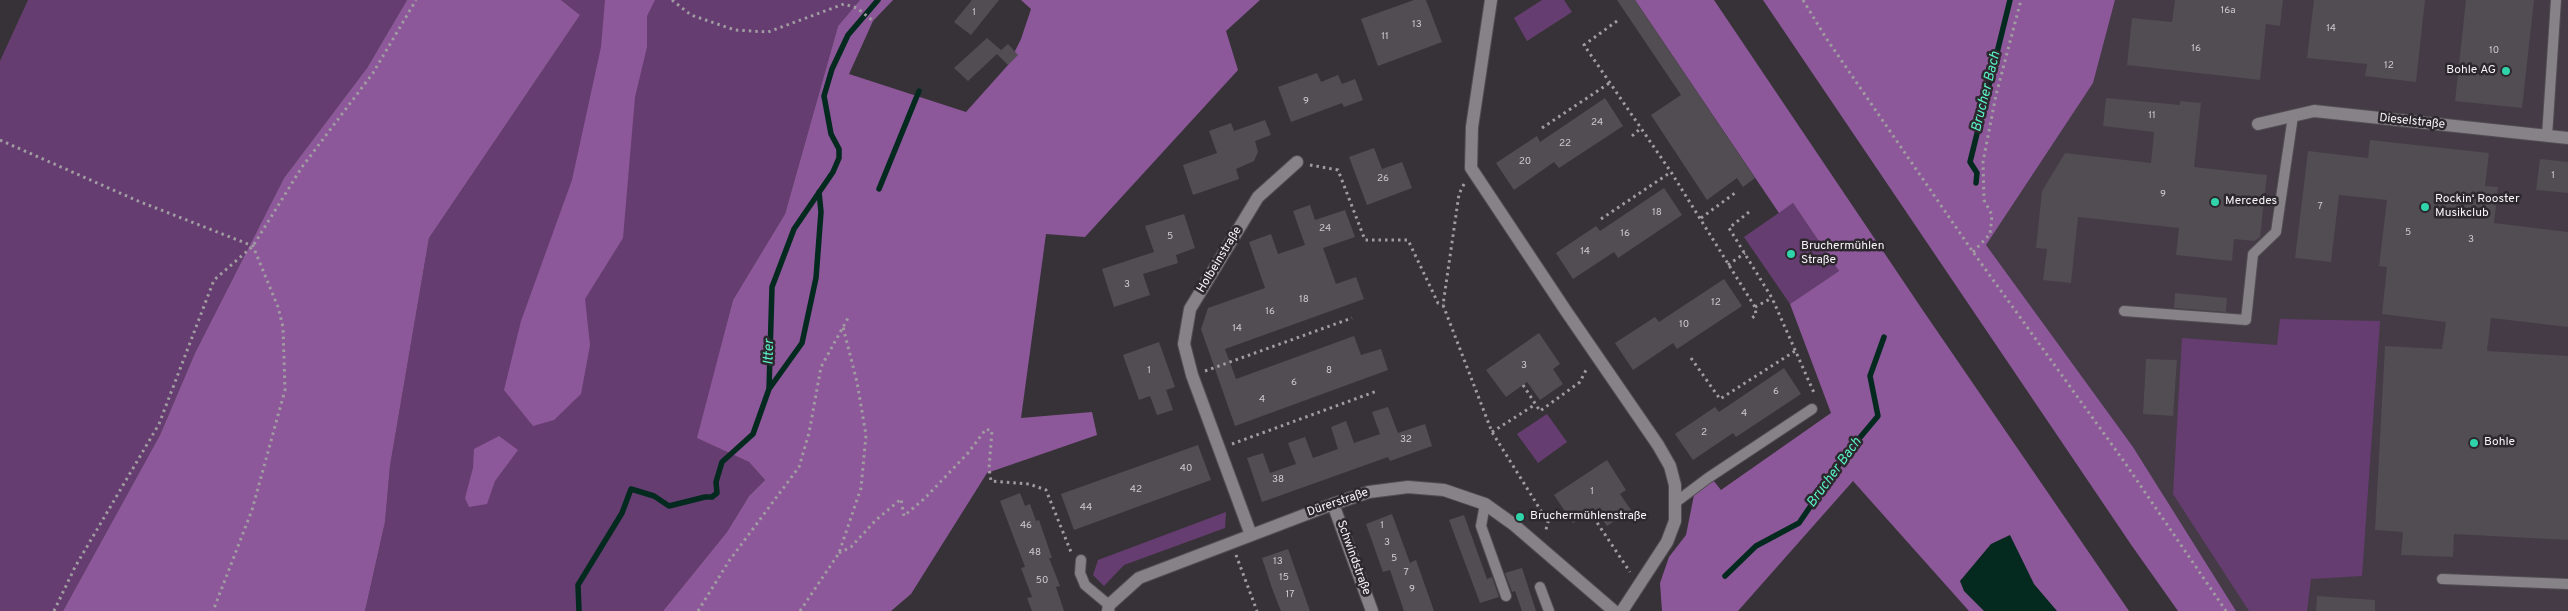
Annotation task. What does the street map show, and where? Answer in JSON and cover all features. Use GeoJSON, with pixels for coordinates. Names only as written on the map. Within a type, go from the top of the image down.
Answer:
{"type":"FeatureCollection","features":[{"type":"Feature","properties":{"kind":"street"},"geometry":{"type":"LineString","coordinates":[[1490,0],[1472,127],[1471,168],[1658,445],[1670,466],[1676,502],[1675,521],[1668,542],[1622,611]]}},
{"type":"Feature","properties":{"kind":"street","name":"Dieselstraße"},"geometry":{"type":"LineString","coordinates":[[2258,124],[2314,111],[2568,138]]}},
{"type":"Feature","properties":{"kind":"street","name":"Holbeinstraße"},"geometry":{"type":"LineString","coordinates":[[1251,535],[1192,375],[1184,344],[1190,309],[1258,196],[1297,162]]}},
{"type":"Feature","properties":{"kind":"street","name":"Dürerstraße"},"geometry":{"type":"LineString","coordinates":[[1108,608],[1139,578],[1333,504],[1369,492],[1408,487],[1444,490],[1485,504],[1542,548],[1614,611]]}},
{"type":"Feature","properties":{"kind":"street","name":"Schwindstraße"},"geometry":{"type":"LineString","coordinates":[[1333,504],[1372,611]]}},
{"type":"Feature","properties":{"kind":"lane"},"geometry":{"type":"LineString","coordinates":[[2547,136],[2556,0]]}},
{"type":"Feature","properties":{"kind":"lane"},"geometry":{"type":"LineString","coordinates":[[2124,310],[2246,320],[2253,254],[2276,232],[2293,116]]}},
{"type":"Feature","properties":{"kind":"lane"},"geometry":{"type":"LineString","coordinates":[[1676,502],[1708,478],[1812,409]]}},
{"type":"Feature","properties":{"kind":"lane"},"geometry":{"type":"LineString","coordinates":[[1485,504],[1481,526],[1506,596]]}},
{"type":"Feature","properties":{"kind":"lane"},"geometry":{"type":"LineString","coordinates":[[1081,560],[1080,573],[1085,585],[1108,608]]}},
{"type":"Feature","properties":{"kind":"lane"},"geometry":{"type":"LineString","coordinates":[[2442,579],[2568,584]]}},
{"type":"Feature","properties":{"kind":"lane"},"geometry":{"type":"LineString","coordinates":[[1540,588],[1549,611]]}},
{"type":"Feature","properties":{"kind":"path"},"geometry":{"type":"LineString","coordinates":[[54,611],[75,566],[159,424],[214,280],[253,246],[302,167],[373,73],[416,0]]}},
{"type":"Feature","properties":{"kind":"path"},"geometry":{"type":"LineString","coordinates":[[672,0],[691,15],[735,30],[768,32],[844,4],[857,8],[873,21]]}},
{"type":"Feature","properties":{"kind":"path"},"geometry":{"type":"LineString","coordinates":[[1803,0],[1826,38],[1973,252],[2123,460],[2226,611]]}},
{"type":"Feature","properties":{"kind":"path"},"geometry":{"type":"LineString","coordinates":[[1973,252],[1990,234],[1992,215],[1984,200],[1983,162],[1996,95],[2021,0]]}},
{"type":"Feature","properties":{"kind":"path"},"geometry":{"type":"LineString","coordinates":[[1617,21],[1584,45],[1671,172],[1755,307],[1756,315],[1749,320]]}},
{"type":"Feature","properties":{"kind":"path"},"geometry":{"type":"LineString","coordinates":[[1542,128],[1611,82]]}},
{"type":"Feature","properties":{"kind":"path"},"geometry":{"type":"LineString","coordinates":[[1632,136],[1641,128]]}},
{"type":"Feature","properties":{"kind":"path"},"geometry":{"type":"LineString","coordinates":[[0,140],[138,201],[253,246],[278,307],[283,327],[286,390],[252,510],[213,611]]}},
{"type":"Feature","properties":{"kind":"path"},"geometry":{"type":"LineString","coordinates":[[1297,162],[1338,170],[1365,240],[1408,240],[1438,302],[1443,305]]}},
{"type":"Feature","properties":{"kind":"path"},"geometry":{"type":"LineString","coordinates":[[1471,168],[1459,194],[1443,305],[1492,432],[1548,522],[1542,548]]}},
{"type":"Feature","properties":{"kind":"path"},"geometry":{"type":"LineString","coordinates":[[1601,219],[1671,172]]}},
{"type":"Feature","properties":{"kind":"path"},"geometry":{"type":"LineString","coordinates":[[1701,218],[1735,193]]}},
{"type":"Feature","properties":{"kind":"path"},"geometry":{"type":"LineString","coordinates":[[1749,212],[1730,228],[1772,298],[1819,404],[1812,409]]}},
{"type":"Feature","properties":{"kind":"path"},"geometry":{"type":"LineString","coordinates":[[1728,265],[1745,253]]}},
{"type":"Feature","properties":{"kind":"path"},"geometry":{"type":"LineString","coordinates":[[1755,307],[1772,298]]}},
{"type":"Feature","properties":{"kind":"path"},"geometry":{"type":"LineString","coordinates":[[698,611],[734,553],[799,467],[809,433],[821,367],[848,318]]}},
{"type":"Feature","properties":{"kind":"path"},"geometry":{"type":"LineString","coordinates":[[1192,375],[1352,318]]}},
{"type":"Feature","properties":{"kind":"path"},"geometry":{"type":"LineString","coordinates":[[800,611],[839,553],[860,488],[866,435],[857,382],[843,326]]}},
{"type":"Feature","properties":{"kind":"path"},"geometry":{"type":"LineString","coordinates":[[1690,358],[1720,399],[1795,350]]}},
{"type":"Feature","properties":{"kind":"path"},"geometry":{"type":"LineString","coordinates":[[1523,385],[1540,411],[1580,382],[1587,367],[1598,358]]}},
{"type":"Feature","properties":{"kind":"path"},"geometry":{"type":"LineString","coordinates":[[1218,449],[1377,391]]}},
{"type":"Feature","properties":{"kind":"path"},"geometry":{"type":"LineString","coordinates":[[1492,432],[1536,404]]}},
{"type":"Feature","properties":{"kind":"path"},"geometry":{"type":"LineString","coordinates":[[839,553],[851,547],[876,520],[901,499],[904,516],[926,498],[968,453],[986,429],[992,431],[989,468],[991,481],[1029,484],[1046,490],[1068,550],[1081,560]]}},
{"type":"Feature","properties":{"kind":"path"},"geometry":{"type":"LineString","coordinates":[[1590,512],[1639,585]]}},
{"type":"Feature","properties":{"kind":"path"},"geometry":{"type":"LineString","coordinates":[[1240,564],[1257,611]]}},
{"type":"Feature","properties":{"kind":"shaded area"},"geometry":{"type":"Polygon","coordinates":[[[28,0],[407,0],[367,68],[284,178],[195,353],[160,435],[63,611],[0,611],[0,61],[28,0]]]}},
{"type":"Feature","properties":{"kind":"shaded area"},"geometry":{"type":"Polygon","coordinates":[[[407,0],[561,0],[580,15],[429,238],[390,466],[385,522],[365,611],[63,611],[160,435],[195,353],[284,178],[367,68],[407,0]]]}},
{"type":"Feature","properties":{"kind":"shaded area"},"geometry":{"type":"Polygon","coordinates":[[[561,0],[860,0],[838,26],[785,214],[733,300],[698,438],[749,462],[765,480],[749,496],[727,532],[663,611],[365,611],[385,522],[390,466],[429,238],[580,15],[561,0]]]}},
{"type":"Feature","properties":{"kind":"shaded area"},"geometry":{"type":"Polygon","coordinates":[[[605,0],[655,0],[647,16],[647,47],[635,97],[623,238],[585,299],[590,345],[581,394],[554,420],[533,426],[504,390],[521,321],[572,180],[601,47],[605,0]]]}},
{"type":"Feature","properties":{"kind":"shaded area"},"geometry":{"type":"Polygon","coordinates":[[[860,0],[893,0],[873,21],[849,74],[966,112],[1008,65],[1021,39],[1031,9],[1021,0],[1260,0],[1226,31],[1238,70],[1085,237],[1046,234],[1021,418],[1092,412],[1097,435],[987,473],[911,594],[891,611],[663,611],[727,532],[749,496],[765,480],[749,462],[697,438],[733,300],[785,214],[838,26],[860,0]]]}},
{"type":"Feature","properties":{"kind":"shaded area"},"geometry":{"type":"Polygon","coordinates":[[[1542,0],[1564,0],[1572,12],[1527,41],[1514,18],[1542,0]]]}},
{"type":"Feature","properties":{"kind":"shaded area"},"geometry":{"type":"Polygon","coordinates":[[[1635,0],[1714,0],[1924,312],[2129,611],[1969,611],[1853,481],[1738,611],[1662,611],[1660,583],[1669,557],[1686,535],[1694,495],[1713,480],[1721,490],[1831,413],[1790,304],[1839,271],[1793,203],[1779,213],[1635,0]]]}},
{"type":"Feature","properties":{"kind":"shaded area"},"geometry":{"type":"Polygon","coordinates":[[[1763,0],[2115,0],[2093,83],[1986,245],[2133,447],[2236,611],[2178,611],[2132,546],[1763,0]]]}},
{"type":"Feature","properties":{"kind":"shaded area"},"geometry":{"type":"Polygon","coordinates":[[[2115,0],[2568,0],[2568,611],[2236,611],[2133,447],[1985,245],[2093,83],[2115,0]]]}},
{"type":"Feature","properties":{"kind":"shaded area","name":"Bruchermühlen Straße"},"geometry":{"type":"Polygon","coordinates":[[[1793,203],[1839,271],[1790,304],[1744,237],[1793,203]]]}},
{"type":"Feature","properties":{"kind":"shaded area"},"geometry":{"type":"Polygon","coordinates":[[[2280,319],[2380,321],[2362,576],[2311,579],[2307,611],[2249,611],[2173,494],[2182,338],[2277,345],[2280,319]]]}},
{"type":"Feature","properties":{"kind":"shaded area"},"geometry":{"type":"Polygon","coordinates":[[[1547,414],[1567,442],[1538,463],[1517,434],[1547,414]]]}},
{"type":"Feature","properties":{"kind":"shaded area"},"geometry":{"type":"Polygon","coordinates":[[[499,436],[518,450],[495,481],[487,504],[469,507],[465,498],[473,468],[474,449],[499,436]]]}},
{"type":"Feature","properties":{"kind":"shaded area"},"geometry":{"type":"Polygon","coordinates":[[[1226,512],[1225,528],[1124,565],[1104,586],[1093,575],[1098,560],[1226,512]]]}},
{"type":"Feature","properties":{"kind":"shaded area"},"geometry":{"type":"Polygon","coordinates":[[[2010,535],[2034,584],[2057,611],[1984,611],[1964,591],[1960,581],[1991,544],[2010,535]]]}},
{"type":"Feature","properties":{"kind":"building"},"geometry":{"type":"Polygon","coordinates":[[[972,0],[999,0],[971,35],[954,22],[972,0]]]}},
{"type":"Feature","properties":{"kind":"building"},"geometry":{"type":"Polygon","coordinates":[[[1414,0],[1426,0],[1442,42],[1378,66],[1361,19],[1414,0]]]}},
{"type":"Feature","properties":{"kind":"building"},"geometry":{"type":"Polygon","coordinates":[[[1617,0],[1635,0],[1755,178],[1743,187],[1737,178],[1707,200],[1651,115],[1681,95],[1617,0]]]}},
{"type":"Feature","properties":{"kind":"building"},"geometry":{"type":"Polygon","coordinates":[[[2175,0],[2283,0],[2280,26],[2266,24],[2260,80],[2127,65],[2132,18],[2172,22],[2175,0]]]}},
{"type":"Feature","properties":{"kind":"building"},"geometry":{"type":"Polygon","coordinates":[[[2314,0],[2425,0],[2416,82],[2365,76],[2367,64],[2307,58],[2314,0]]]}},
{"type":"Feature","properties":{"kind":"building"},"geometry":{"type":"Polygon","coordinates":[[[2466,0],[2534,0],[2522,108],[2455,101],[2466,0]]]}},
{"type":"Feature","properties":{"kind":"building"},"geometry":{"type":"Polygon","coordinates":[[[987,38],[1001,50],[999,52],[1008,44],[1018,55],[1008,65],[997,54],[968,81],[954,68],[987,38]]]}},
{"type":"Feature","properties":{"kind":"building"},"geometry":{"type":"Polygon","coordinates":[[[1317,73],[1321,82],[1338,75],[1342,84],[1355,79],[1363,100],[1344,107],[1342,103],[1291,122],[1278,87],[1317,73]]]}},
{"type":"Feature","properties":{"kind":"building"},"geometry":{"type":"Polygon","coordinates":[[[1605,98],[1623,126],[1559,168],[1554,162],[1514,190],[1496,163],[1537,136],[1540,142],[1605,98]]]}},
{"type":"Feature","properties":{"kind":"building"},"geometry":{"type":"Polygon","coordinates":[[[2106,98],[2180,105],[2180,101],[2201,103],[2194,167],[2267,175],[2260,237],[2254,241],[2234,239],[2232,261],[2176,255],[2179,228],[2078,217],[2071,283],[2043,280],[2047,249],[2036,248],[2042,191],[2065,153],[2151,163],[2154,132],[2103,126],[2106,98]]]}},
{"type":"Feature","properties":{"kind":"building"},"geometry":{"type":"Polygon","coordinates":[[[1265,120],[1271,135],[1255,141],[1258,152],[1254,161],[1236,169],[1239,179],[1193,195],[1183,165],[1217,153],[1209,131],[1231,123],[1234,131],[1265,120]]]}},
{"type":"Feature","properties":{"kind":"building"},"geometry":{"type":"Polygon","coordinates":[[[2370,140],[2489,153],[2485,186],[2498,187],[2494,223],[2568,232],[2568,327],[2491,318],[2487,351],[2568,356],[2568,540],[2454,534],[2453,557],[2401,555],[2403,532],[2375,530],[2385,346],[2442,349],[2446,322],[2382,314],[2387,267],[2379,266],[2387,200],[2339,195],[2331,262],[2295,258],[2308,151],[2368,158],[2370,140]]]}},
{"type":"Feature","properties":{"kind":"building"},"geometry":{"type":"Polygon","coordinates":[[[1374,148],[1382,169],[1402,162],[1412,188],[1367,205],[1349,157],[1374,148]]]}},
{"type":"Feature","properties":{"kind":"building"},"geometry":{"type":"Polygon","coordinates":[[[2540,159],[2568,162],[2568,193],[2536,190],[2540,159]]]}},
{"type":"Feature","properties":{"kind":"building"},"geometry":{"type":"Polygon","coordinates":[[[1664,188],[1682,215],[1618,258],[1614,252],[1573,279],[1556,253],[1596,226],[1600,231],[1664,188]]]}},
{"type":"Feature","properties":{"kind":"building"},"geometry":{"type":"Polygon","coordinates":[[[1310,205],[1315,220],[1345,210],[1355,237],[1323,248],[1336,284],[1356,277],[1364,299],[1225,349],[1236,379],[1354,336],[1361,355],[1381,349],[1388,370],[1235,426],[1201,329],[1208,308],[1265,288],[1249,242],[1271,234],[1278,254],[1305,245],[1293,211],[1310,205]]]}},
{"type":"Feature","properties":{"kind":"building"},"geometry":{"type":"Polygon","coordinates":[[[1184,214],[1195,248],[1176,255],[1178,263],[1143,274],[1150,295],[1114,307],[1102,269],[1154,252],[1145,226],[1184,214]]]}},
{"type":"Feature","properties":{"kind":"building"},"geometry":{"type":"Polygon","coordinates":[[[1724,279],[1742,306],[1677,349],[1673,343],[1633,370],[1615,343],[1655,317],[1659,322],[1724,279]]]}},
{"type":"Feature","properties":{"kind":"building"},"geometry":{"type":"Polygon","coordinates":[[[2175,293],[2227,298],[2226,312],[2174,308],[2175,293]]]}},
{"type":"Feature","properties":{"kind":"building"},"geometry":{"type":"Polygon","coordinates":[[[1539,333],[1560,364],[1553,369],[1563,384],[1540,400],[1527,382],[1506,397],[1486,370],[1539,333]]]}},
{"type":"Feature","properties":{"kind":"building"},"geometry":{"type":"Polygon","coordinates":[[[1159,342],[1175,387],[1166,390],[1173,410],[1157,415],[1150,396],[1139,400],[1123,355],[1159,342]]]}},
{"type":"Feature","properties":{"kind":"building"},"geometry":{"type":"Polygon","coordinates":[[[2146,359],[2177,360],[2173,416],[2143,414],[2146,359]]]}},
{"type":"Feature","properties":{"kind":"building"},"geometry":{"type":"Polygon","coordinates":[[[1784,368],[1801,394],[1736,437],[1733,433],[1693,460],[1675,434],[1715,407],[1719,412],[1784,368]]]}},
{"type":"Feature","properties":{"kind":"building"},"geometry":{"type":"Polygon","coordinates":[[[1388,407],[1398,433],[1425,424],[1432,446],[1390,461],[1388,457],[1262,502],[1247,458],[1263,453],[1270,473],[1296,464],[1288,443],[1305,437],[1313,458],[1338,449],[1331,427],[1346,421],[1354,443],[1380,434],[1372,412],[1388,407]]]}},
{"type":"Feature","properties":{"kind":"building"},"geometry":{"type":"Polygon","coordinates":[[[1198,445],[1211,480],[1074,530],[1061,494],[1198,445]]]}},
{"type":"Feature","properties":{"kind":"building"},"geometry":{"type":"Polygon","coordinates":[[[1607,460],[1626,490],[1620,494],[1631,510],[1607,526],[1595,509],[1573,523],[1554,495],[1607,460]]]}},
{"type":"Feature","properties":{"kind":"building"},"geometry":{"type":"Polygon","coordinates":[[[1020,493],[1025,506],[1030,504],[1036,521],[1039,520],[1052,558],[1049,558],[1060,586],[1056,587],[1064,611],[1032,611],[1027,598],[1032,597],[1021,568],[1025,567],[1000,501],[1020,493]]]}},
{"type":"Feature","properties":{"kind":"building"},"geometry":{"type":"Polygon","coordinates":[[[1392,514],[1410,563],[1416,560],[1434,611],[1404,611],[1390,570],[1383,572],[1366,524],[1392,514]]]}},
{"type":"Feature","properties":{"kind":"building"},"geometry":{"type":"Polygon","coordinates":[[[1464,515],[1487,579],[1492,577],[1499,597],[1480,603],[1449,520],[1464,515]]]}},
{"type":"Feature","properties":{"kind":"building"},"geometry":{"type":"Polygon","coordinates":[[[1288,549],[1310,611],[1281,611],[1273,591],[1262,558],[1288,549]]]}},
{"type":"Feature","properties":{"kind":"building"},"geometry":{"type":"Polygon","coordinates":[[[1522,568],[1536,611],[1522,611],[1515,591],[1512,592],[1505,573],[1522,568]]]}},
{"type":"Feature","properties":{"kind":"building"},"geometry":{"type":"Polygon","coordinates":[[[2317,596],[2375,600],[2375,611],[2316,611],[2317,596]]]}},
{"type":"Feature","properties":{"kind":"waterway","name":"Itter"},"geometry":{"type":"LineString","coordinates":[[579,611],[578,585],[622,513],[631,489],[654,496],[669,506],[712,497],[717,493],[716,482],[722,462],[753,434],[769,389],[772,287],[794,229],[833,172],[839,158],[839,149],[831,134],[824,96],[832,69],[848,35],[878,0]]}},
{"type":"Feature","properties":{"kind":"waterway","name":"Brucher Bach"},"geometry":{"type":"LineString","coordinates":[[1976,183],[1977,173],[1970,162],[2010,0]]}},
{"type":"Feature","properties":{"kind":"waterway"},"geometry":{"type":"LineString","coordinates":[[879,189],[919,91]]}},
{"type":"Feature","properties":{"kind":"waterway"},"geometry":{"type":"LineString","coordinates":[[769,389],[802,343],[816,278],[821,212],[819,192]]}},
{"type":"Feature","properties":{"kind":"waterway","name":"Brucher Bach"},"geometry":{"type":"LineString","coordinates":[[1725,576],[1756,546],[1799,523],[1847,453],[1878,416],[1870,376],[1884,337]]}},
{"type":"Feature","properties":{"kind":"place","name":"Bohle AG"},"geometry":{"type":"Point","coordinates":[2506,71]}},
{"type":"Feature","properties":{"kind":"place","name":"Mercedes"},"geometry":{"type":"Point","coordinates":[2215,202]}},
{"type":"Feature","properties":{"kind":"place","name":"Rockin‘ Rooster Musikclub"},"geometry":{"type":"Point","coordinates":[2425,207]}},
{"type":"Feature","properties":{"kind":"place","name":"Bruchermühlen Straße"},"geometry":{"type":"Point","coordinates":[1791,254]}},
{"type":"Feature","properties":{"kind":"place","name":"Bohle"},"geometry":{"type":"Point","coordinates":[2474,443]}},
{"type":"Feature","properties":{"kind":"place","name":"Bruchermühlenstraße"},"geometry":{"type":"Point","coordinates":[1520,517]}}]}
